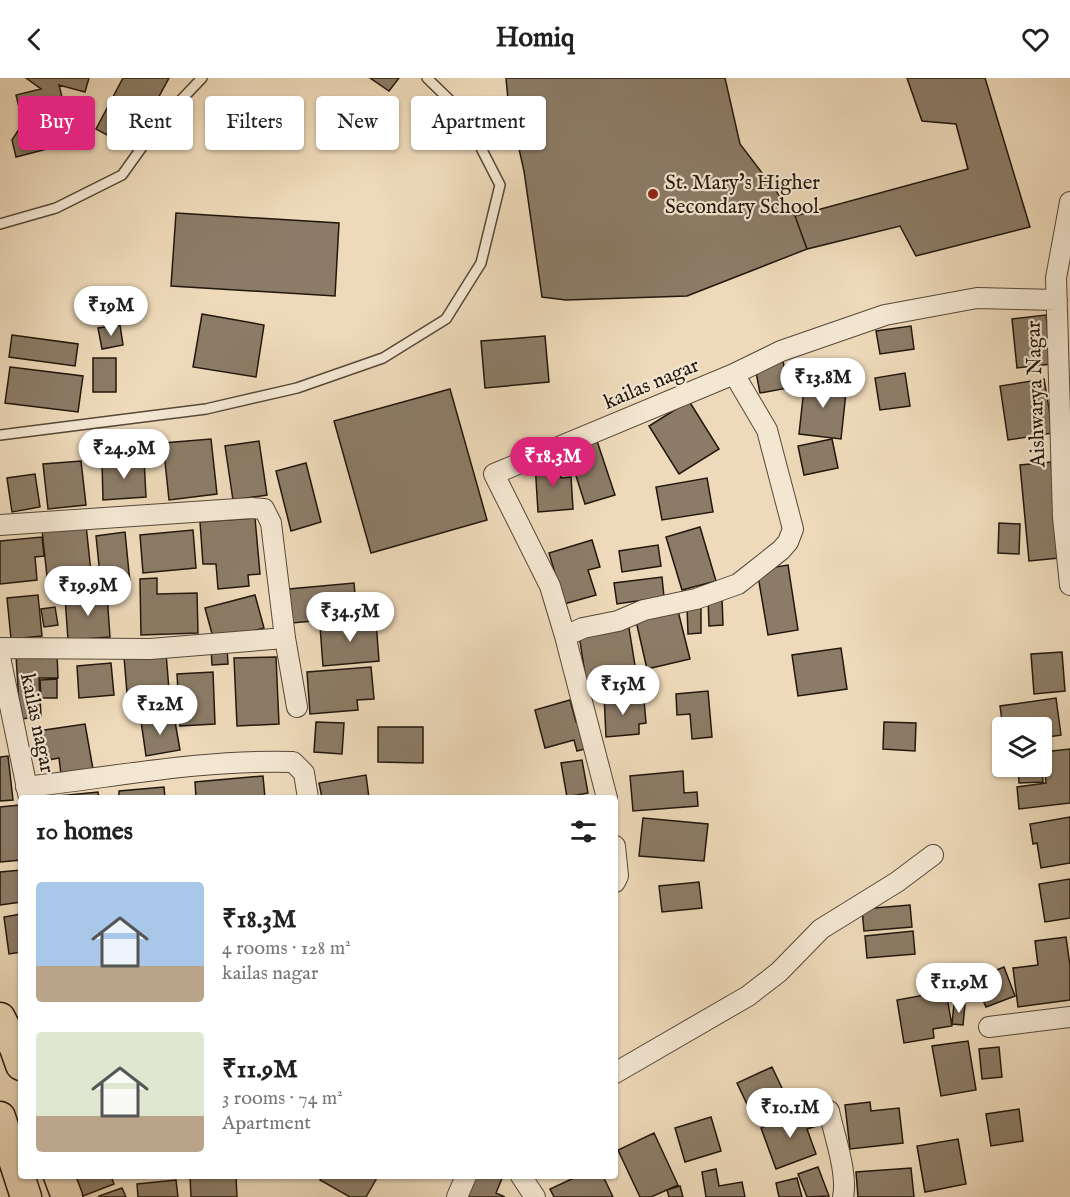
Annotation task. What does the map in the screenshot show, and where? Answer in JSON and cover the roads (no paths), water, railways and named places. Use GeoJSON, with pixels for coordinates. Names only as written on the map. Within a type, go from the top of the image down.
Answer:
{"type":"FeatureCollection","features":[{"type":"Feature","properties":{"kind":"main road"},"geometry":{"type":"LineString","coordinates":[[0,1018],[18,1052]]}},
{"type":"Feature","properties":{"kind":"main road"},"geometry":{"type":"LineString","coordinates":[[0,1117],[18,1172]]}},
{"type":"Feature","properties":{"kind":"main road"},"geometry":{"type":"LineString","coordinates":[[20,1179],[26,1197]]}},
{"type":"Feature","properties":{"kind":"main road"},"geometry":{"type":"LineString","coordinates":[[60,1179],[67,1197]]}},
{"type":"Feature","properties":{"kind":"street","name":"Aishwarya Nagar"},"geometry":{"type":"LineString","coordinates":[[1070,202],[1056,278],[1063,517],[1070,585]]}},
{"type":"Feature","properties":{"kind":"street","name":"kailas nagar"},"geometry":{"type":"LineString","coordinates":[[606,795],[550,586],[494,474],[734,374],[781,351],[885,315],[977,298],[1057,300]]}},
{"type":"Feature","properties":{"kind":"street"},"geometry":{"type":"LineString","coordinates":[[565,636],[583,628],[618,621],[644,610],[696,599],[738,584],[788,542],[793,529],[767,430],[734,374]]}},
{"type":"Feature","properties":{"kind":"street"},"geometry":{"type":"LineString","coordinates":[[0,525],[264,509],[271,523],[285,638],[297,706]]}},
{"type":"Feature","properties":{"kind":"street"},"geometry":{"type":"LineString","coordinates":[[0,648],[150,649],[285,638]]}},
{"type":"Feature","properties":{"kind":"street","name":"kailas nagar"},"geometry":{"type":"LineString","coordinates":[[0,657],[28,792]]}},
{"type":"Feature","properties":{"kind":"street"},"geometry":{"type":"LineString","coordinates":[[28,792],[162,768],[264,761],[293,762],[304,773],[308,795]]}},
{"type":"Feature","properties":{"kind":"street"},"geometry":{"type":"LineString","coordinates":[[618,1071],[748,996],[779,972],[821,929],[897,882],[933,855]]}},
{"type":"Feature","properties":{"kind":"street"},"geometry":{"type":"LineString","coordinates":[[989,1027],[1070,1017]]}},
{"type":"Feature","properties":{"kind":"street"},"geometry":{"type":"LineString","coordinates":[[829,1111],[843,1173],[845,1189],[843,1197]]}},
{"type":"Feature","properties":{"kind":"street"},"geometry":{"type":"LineString","coordinates":[[457,1197],[465,1179]]}},
{"type":"Feature","properties":{"kind":"street"},"geometry":{"type":"LineString","coordinates":[[523,1179],[535,1197]]}},
{"type":"Feature","properties":{"kind":"lane"},"geometry":{"type":"LineString","coordinates":[[0,224],[56,208],[122,175],[160,122],[202,78]]}},
{"type":"Feature","properties":{"kind":"lane"},"geometry":{"type":"LineString","coordinates":[[0,435],[206,409],[297,388],[383,358],[446,319],[481,263],[500,185],[464,113],[427,78]]}},
{"type":"Feature","properties":{"kind":"place","name":"St. Mary's Higher Secondary School"},"geometry":{"type":"Point","coordinates":[653,194]}}]}
